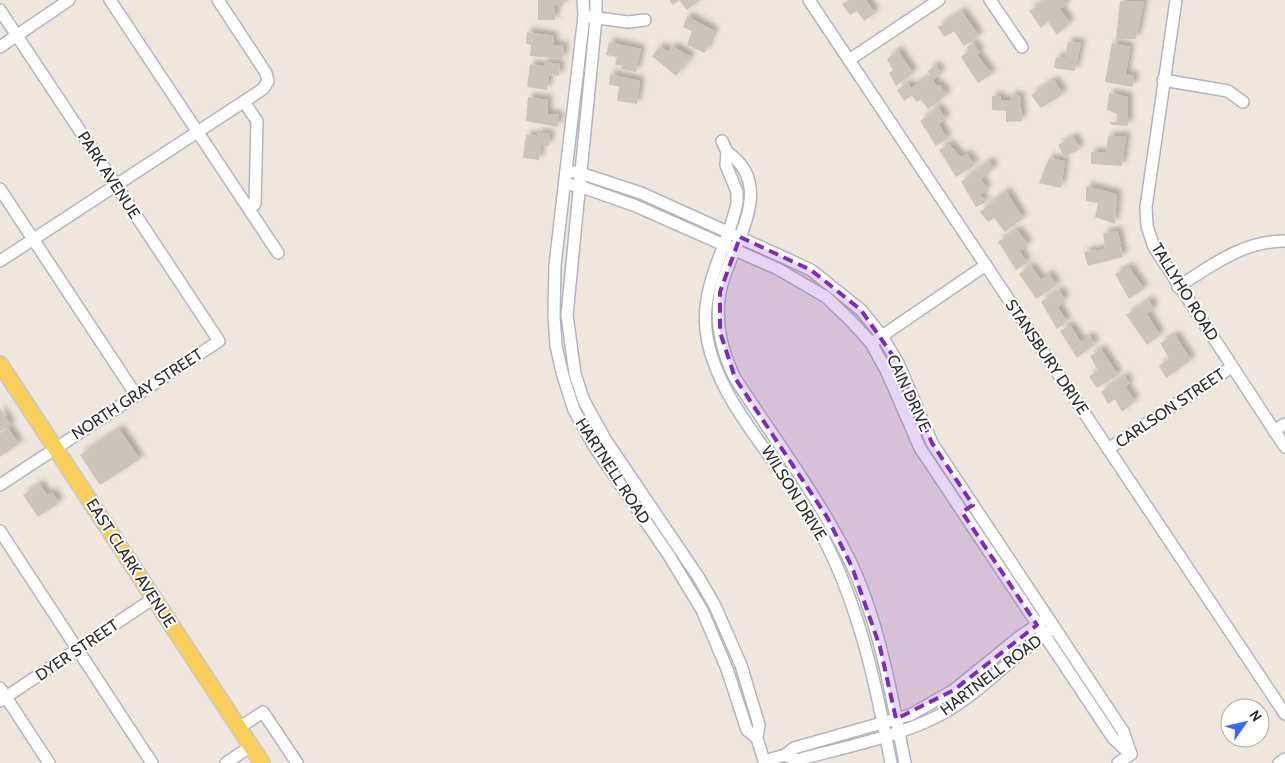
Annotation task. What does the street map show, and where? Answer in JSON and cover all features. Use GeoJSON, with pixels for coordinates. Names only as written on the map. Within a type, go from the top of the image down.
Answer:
{"type":"FeatureCollection","features":[{"type":"Feature","properties":{"kind":"main road","name":"EAST CLARK AVENUE"},"geometry":{"type":"LineString","coordinates":[[0,364],[262,763]]}},
{"type":"Feature","properties":{"kind":"street"},"geometry":{"type":"LineString","coordinates":[[0,47],[70,0]]}},
{"type":"Feature","properties":{"kind":"street"},"geometry":{"type":"LineString","coordinates":[[110,0],[278,253]]}},
{"type":"Feature","properties":{"kind":"street"},"geometry":{"type":"LineString","coordinates":[[0,261],[263,89],[268,81],[266,73],[218,0]]}},
{"type":"Feature","properties":{"kind":"street","name":"HARTNELL ROAD"},"geometry":{"type":"LineString","coordinates":[[583,0],[584,16],[555,265],[554,316],[556,346],[563,376],[574,410],[594,446],[668,554],[697,602],[716,640],[747,730],[758,738]]}},
{"type":"Feature","properties":{"kind":"street","name":"HARTNELL ROAD"},"geometry":{"type":"LineString","coordinates":[[596,0],[596,18],[567,315],[575,374],[584,401],[605,439],[679,547],[715,606],[738,657],[759,726],[758,738],[764,761],[785,756],[794,748],[884,729],[899,731],[936,717],[960,702],[1053,628]]}},
{"type":"Feature","properties":{"kind":"street","name":"STANSBURY DRIVE"},"geometry":{"type":"LineString","coordinates":[[809,0],[1285,714]]}},
{"type":"Feature","properties":{"kind":"street"},"geometry":{"type":"LineString","coordinates":[[848,60],[939,0]]}},
{"type":"Feature","properties":{"kind":"street"},"geometry":{"type":"LineString","coordinates":[[990,0],[1022,47]]}},
{"type":"Feature","properties":{"kind":"street","name":"TALLYHO ROAD"},"geometry":{"type":"LineString","coordinates":[[1176,0],[1146,207],[1147,226],[1154,247],[1178,287],[1285,447]]}},
{"type":"Feature","properties":{"kind":"street","name":"PARK AVENUE"},"geometry":{"type":"LineString","coordinates":[[0,10],[219,340]]}},
{"type":"Feature","properties":{"kind":"street"},"geometry":{"type":"LineString","coordinates":[[584,16],[628,22],[645,20]]}},
{"type":"Feature","properties":{"kind":"street"},"geometry":{"type":"LineString","coordinates":[[1163,80],[1228,91],[1243,102]]}},
{"type":"Feature","properties":{"kind":"street"},"geometry":{"type":"LineString","coordinates":[[244,102],[257,121],[255,204],[248,208]]}},
{"type":"Feature","properties":{"kind":"street","name":"WILSON DRIVE"},"geometry":{"type":"LineString","coordinates":[[891,763],[868,651],[840,570],[816,524],[722,382],[711,354],[706,330],[705,305],[710,281],[735,213],[737,192],[726,164],[724,147],[739,160],[750,189],[751,203],[722,284],[718,312],[726,358],[735,378],[827,518],[852,566],[880,647],[899,731],[904,763]]}},
{"type":"Feature","properties":{"kind":"street","name":"CAIN DRIVE"},"geometry":{"type":"LineString","coordinates":[[566,171],[580,173],[641,193],[811,270],[860,310],[882,336],[898,363],[932,443],[1123,731],[1131,754]]}},
{"type":"Feature","properties":{"kind":"street","name":"CAIN DRIVE"},"geometry":{"type":"LineString","coordinates":[[565,184],[579,186],[636,206],[778,269],[826,297],[872,343],[886,370],[920,448],[1113,738],[1131,754]]}},
{"type":"Feature","properties":{"kind":"street"},"geometry":{"type":"LineString","coordinates":[[0,189],[136,395]]}},
{"type":"Feature","properties":{"kind":"street"},"geometry":{"type":"LineString","coordinates":[[1178,287],[1226,256],[1250,245],[1285,242]]}},
{"type":"Feature","properties":{"kind":"street"},"geometry":{"type":"LineString","coordinates":[[872,343],[986,265]]}},
{"type":"Feature","properties":{"kind":"street","name":"NORTH GRAY STREET"},"geometry":{"type":"LineString","coordinates":[[0,485],[219,340]]}},
{"type":"Feature","properties":{"kind":"street","name":"CARLSON STREET"},"geometry":{"type":"LineString","coordinates":[[1108,449],[1232,366]]}},
{"type":"Feature","properties":{"kind":"street"},"geometry":{"type":"LineString","coordinates":[[1274,431],[1285,424]]}},
{"type":"Feature","properties":{"kind":"street"},"geometry":{"type":"LineString","coordinates":[[594,446],[605,439]]}},
{"type":"Feature","properties":{"kind":"street"},"geometry":{"type":"LineString","coordinates":[[781,470],[791,463]]}},
{"type":"Feature","properties":{"kind":"street"},"geometry":{"type":"LineString","coordinates":[[962,512],[972,505]]}},
{"type":"Feature","properties":{"kind":"street"},"geometry":{"type":"LineString","coordinates":[[0,531],[152,763]]}},
{"type":"Feature","properties":{"kind":"street"},"geometry":{"type":"LineString","coordinates":[[668,554],[679,547]]}},
{"type":"Feature","properties":{"kind":"street","name":"DYER STREET"},"geometry":{"type":"LineString","coordinates":[[2,695],[77,649],[154,598]]}},
{"type":"Feature","properties":{"kind":"street","name":"HARTNELL ROAD"},"geometry":{"type":"LineString","coordinates":[[884,729],[896,719],[910,714],[954,690],[1047,618]]}},
{"type":"Feature","properties":{"kind":"street"},"geometry":{"type":"LineString","coordinates":[[2,695],[48,763]]}},
{"type":"Feature","properties":{"kind":"street"},"geometry":{"type":"LineString","coordinates":[[239,728],[263,712],[297,763]]}},
{"type":"Feature","properties":{"kind":"street"},"geometry":{"type":"LineString","coordinates":[[226,763],[251,746]]}},
{"type":"Feature","properties":{"kind":"street"},"geometry":{"type":"LineString","coordinates":[[1118,763],[1131,754]]}},
{"type":"Feature","properties":{"kind":"street"},"geometry":{"type":"LineString","coordinates":[[1279,763],[1285,759]]}},
{"type":"Feature","properties":{"kind":"highlighted area"},"geometry":{"type":"Polygon","coordinates":[[[740,237],[811,270],[861,310],[898,363],[932,443],[973,505],[962,512],[1037,625],[954,690],[896,719],[880,647],[852,567],[827,517],[735,378],[720,332],[720,292],[740,237]]]}},
{"type":"Feature","properties":{"kind":"building"},"geometry":{"type":"Polygon","coordinates":[[[538,0],[564,0],[563,6],[555,6],[555,20],[538,20],[538,0]]]}},
{"type":"Feature","properties":{"kind":"building"},"geometry":{"type":"Polygon","coordinates":[[[669,0],[679,0],[673,5],[669,0]]]}},
{"type":"Feature","properties":{"kind":"building"},"geometry":{"type":"Polygon","coordinates":[[[679,0],[700,0],[687,10],[679,0]]]}},
{"type":"Feature","properties":{"kind":"building"},"geometry":{"type":"Polygon","coordinates":[[[849,0],[866,0],[875,13],[864,21],[857,11],[850,15],[842,4],[849,0]]]}},
{"type":"Feature","properties":{"kind":"building"},"geometry":{"type":"Polygon","coordinates":[[[1047,0],[1064,0],[1066,4],[1060,9],[1070,23],[1057,35],[1048,22],[1041,28],[1029,11],[1047,0]]]}},
{"type":"Feature","properties":{"kind":"building"},"geometry":{"type":"Polygon","coordinates":[[[1120,1],[1144,2],[1136,39],[1116,39],[1120,1]]]}},
{"type":"Feature","properties":{"kind":"building"},"geometry":{"type":"Polygon","coordinates":[[[962,11],[979,36],[964,46],[954,31],[944,37],[938,27],[962,11]]]}},
{"type":"Feature","properties":{"kind":"building"},"geometry":{"type":"Polygon","coordinates":[[[687,16],[714,31],[705,53],[687,45],[692,31],[683,27],[687,16]]]}},
{"type":"Feature","properties":{"kind":"building"},"geometry":{"type":"Polygon","coordinates":[[[527,32],[554,36],[553,45],[564,46],[563,59],[530,56],[531,45],[526,44],[527,32]]]}},
{"type":"Feature","properties":{"kind":"building"},"geometry":{"type":"Polygon","coordinates":[[[609,42],[641,49],[636,72],[621,69],[622,66],[615,65],[617,57],[606,55],[609,42]]]}},
{"type":"Feature","properties":{"kind":"building"},"geometry":{"type":"Polygon","coordinates":[[[1068,42],[1081,43],[1075,71],[1054,68],[1056,57],[1065,58],[1068,42]]]}},
{"type":"Feature","properties":{"kind":"building"},"geometry":{"type":"Polygon","coordinates":[[[973,43],[980,53],[977,55],[992,74],[978,83],[961,57],[969,51],[967,47],[973,43]]]}},
{"type":"Feature","properties":{"kind":"building"},"geometry":{"type":"Polygon","coordinates":[[[1112,43],[1130,47],[1126,74],[1134,76],[1133,87],[1105,82],[1112,43]]]}},
{"type":"Feature","properties":{"kind":"building"},"geometry":{"type":"Polygon","coordinates":[[[660,46],[668,52],[673,46],[691,57],[676,76],[652,56],[660,46]]]}},
{"type":"Feature","properties":{"kind":"building"},"geometry":{"type":"Polygon","coordinates":[[[898,50],[913,73],[896,86],[889,73],[893,70],[887,59],[898,50]]]}},
{"type":"Feature","properties":{"kind":"building"},"geometry":{"type":"Polygon","coordinates":[[[544,62],[560,64],[559,76],[549,75],[547,90],[527,87],[530,64],[544,66],[544,62]]]}},
{"type":"Feature","properties":{"kind":"building"},"geometry":{"type":"Polygon","coordinates":[[[936,65],[941,73],[933,80],[937,86],[940,85],[947,95],[928,109],[921,100],[916,102],[912,95],[904,101],[897,90],[908,83],[911,88],[930,76],[928,71],[936,65]]]}},
{"type":"Feature","properties":{"kind":"building"},"geometry":{"type":"Polygon","coordinates":[[[610,74],[640,81],[637,104],[617,101],[619,86],[609,85],[610,74]]]}},
{"type":"Feature","properties":{"kind":"building"},"geometry":{"type":"Polygon","coordinates":[[[1054,80],[1063,94],[1041,108],[1031,95],[1054,80]]]}},
{"type":"Feature","properties":{"kind":"building"},"geometry":{"type":"Polygon","coordinates":[[[1109,93],[1128,97],[1128,126],[1111,125],[1110,122],[1117,122],[1117,114],[1107,110],[1109,93]]]}},
{"type":"Feature","properties":{"kind":"building"},"geometry":{"type":"Polygon","coordinates":[[[1010,95],[1020,96],[1022,121],[1006,122],[1006,111],[992,110],[992,96],[1000,96],[1001,100],[1011,100],[1010,95]]]}},
{"type":"Feature","properties":{"kind":"building"},"geometry":{"type":"Polygon","coordinates":[[[528,97],[548,100],[547,114],[559,115],[558,127],[526,121],[528,97]]]}},
{"type":"Feature","properties":{"kind":"building"},"geometry":{"type":"Polygon","coordinates":[[[938,107],[946,118],[939,124],[947,139],[936,146],[920,121],[938,107]]]}},
{"type":"Feature","properties":{"kind":"building"},"geometry":{"type":"Polygon","coordinates":[[[538,133],[550,134],[549,146],[541,146],[539,160],[523,158],[526,135],[537,136],[538,133]]]}},
{"type":"Feature","properties":{"kind":"building"},"geometry":{"type":"Polygon","coordinates":[[[1108,136],[1126,136],[1122,166],[1091,164],[1091,152],[1106,153],[1108,136]]]}},
{"type":"Feature","properties":{"kind":"building"},"geometry":{"type":"Polygon","coordinates":[[[1074,137],[1080,149],[1064,157],[1058,145],[1074,137]]]}},
{"type":"Feature","properties":{"kind":"building"},"geometry":{"type":"Polygon","coordinates":[[[949,144],[961,157],[967,154],[975,165],[956,177],[939,150],[949,144]]]}},
{"type":"Feature","properties":{"kind":"building"},"geometry":{"type":"Polygon","coordinates":[[[1049,158],[1065,161],[1061,188],[1039,183],[1049,158]]]}},
{"type":"Feature","properties":{"kind":"building"},"geometry":{"type":"Polygon","coordinates":[[[989,161],[994,168],[981,179],[987,189],[980,195],[986,202],[976,207],[961,182],[989,161]]]}},
{"type":"Feature","properties":{"kind":"building"},"geometry":{"type":"Polygon","coordinates":[[[1086,186],[1117,194],[1115,224],[1095,217],[1098,203],[1086,201],[1086,186]]]}},
{"type":"Feature","properties":{"kind":"building"},"geometry":{"type":"Polygon","coordinates":[[[1006,191],[1023,218],[1005,232],[994,218],[988,222],[980,212],[1006,191]]]}},
{"type":"Feature","properties":{"kind":"building"},"geometry":{"type":"Polygon","coordinates":[[[1017,230],[1028,244],[1020,251],[1027,263],[1016,270],[998,242],[1017,230]]]}},
{"type":"Feature","properties":{"kind":"building"},"geometry":{"type":"Polygon","coordinates":[[[1118,231],[1123,257],[1088,266],[1084,252],[1105,249],[1103,233],[1118,231]]]}},
{"type":"Feature","properties":{"kind":"building"},"geometry":{"type":"Polygon","coordinates":[[[1031,266],[1041,280],[1049,274],[1057,285],[1036,299],[1019,274],[1031,266]]]}},
{"type":"Feature","properties":{"kind":"building"},"geometry":{"type":"Polygon","coordinates":[[[1129,267],[1144,289],[1129,299],[1115,274],[1129,267]]]}},
{"type":"Feature","properties":{"kind":"building"},"geometry":{"type":"Polygon","coordinates":[[[1059,290],[1065,299],[1058,307],[1067,321],[1057,329],[1041,302],[1059,290]]]}},
{"type":"Feature","properties":{"kind":"building"},"geometry":{"type":"Polygon","coordinates":[[[1149,300],[1154,309],[1147,314],[1160,335],[1147,345],[1126,315],[1149,300]]]}},
{"type":"Feature","properties":{"kind":"building"},"geometry":{"type":"Polygon","coordinates":[[[1070,325],[1081,342],[1090,336],[1095,344],[1077,358],[1060,331],[1070,325]]]}},
{"type":"Feature","properties":{"kind":"building"},"geometry":{"type":"Polygon","coordinates":[[[1175,335],[1191,360],[1166,378],[1159,366],[1169,358],[1160,343],[1175,335]]]}},
{"type":"Feature","properties":{"kind":"building"},"geometry":{"type":"Polygon","coordinates":[[[1101,349],[1118,375],[1097,388],[1089,376],[1098,371],[1090,356],[1101,349]]]}},
{"type":"Feature","properties":{"kind":"building"},"geometry":{"type":"Polygon","coordinates":[[[1125,376],[1129,383],[1126,387],[1135,401],[1122,412],[1115,399],[1108,404],[1101,392],[1125,376]]]}},
{"type":"Feature","properties":{"kind":"building"},"geometry":{"type":"Polygon","coordinates":[[[0,408],[11,425],[0,432],[0,408]]]}},
{"type":"Feature","properties":{"kind":"building"},"geometry":{"type":"Polygon","coordinates":[[[8,428],[19,444],[0,457],[0,433],[8,428]]]}},
{"type":"Feature","properties":{"kind":"building"},"geometry":{"type":"Polygon","coordinates":[[[119,429],[140,459],[100,485],[80,455],[119,429]]]}},
{"type":"Feature","properties":{"kind":"building"},"geometry":{"type":"Polygon","coordinates":[[[40,484],[47,495],[52,492],[59,503],[38,517],[23,495],[40,484]]]}}]}
